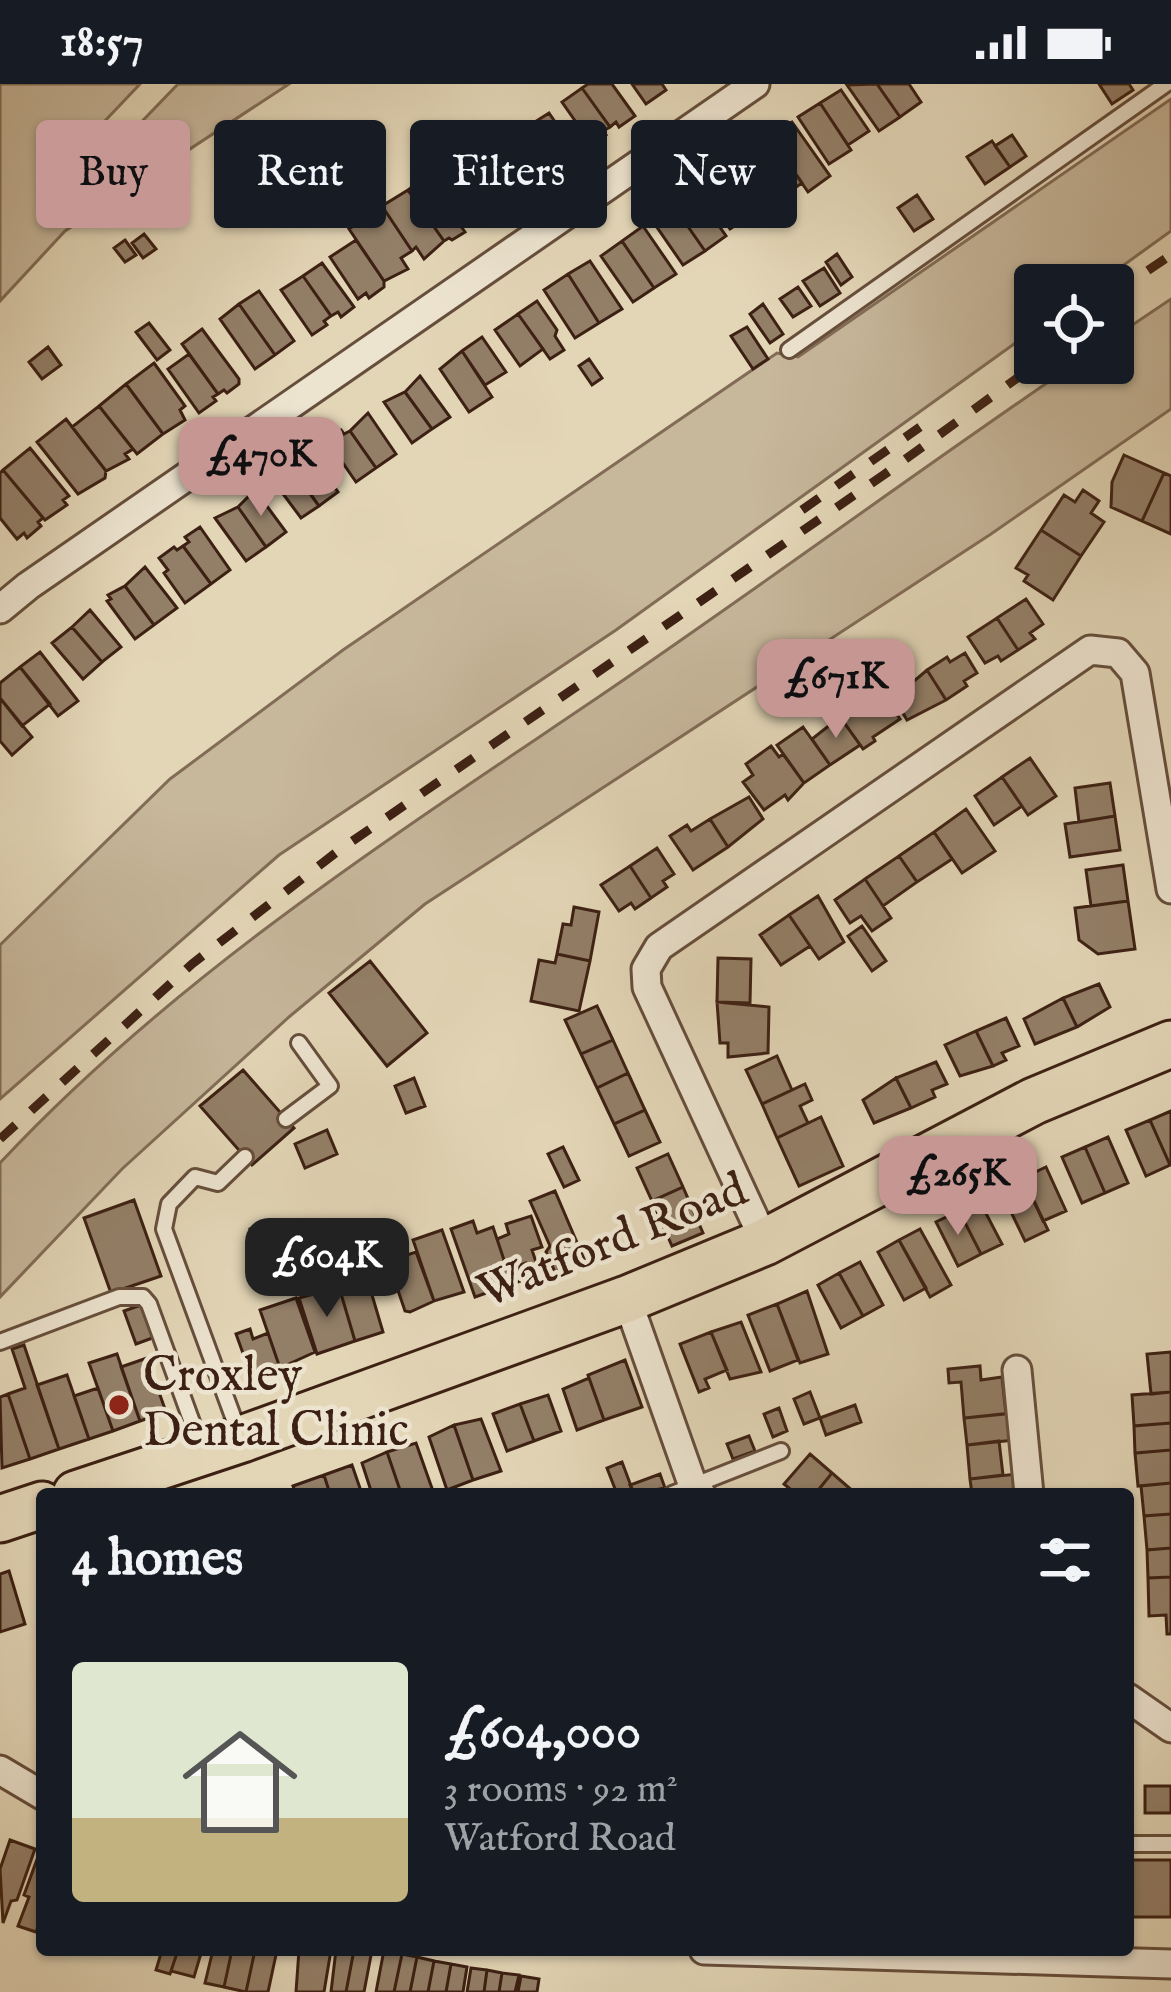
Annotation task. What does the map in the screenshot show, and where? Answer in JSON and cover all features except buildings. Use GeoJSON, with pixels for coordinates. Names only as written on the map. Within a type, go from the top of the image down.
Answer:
{"type":"FeatureCollection","features":[{"type":"Feature","properties":{"kind":"main road","name":"Watford Road"},"geometry":{"type":"LineString","coordinates":[[94,1488],[627,1299],[765,1242],[1034,1101],[1171,1044]]}},
{"type":"Feature","properties":{"kind":"main road"},"geometry":{"type":"LineString","coordinates":[[0,1519],[36,1507]]}},
{"type":"Feature","properties":{"kind":"street"},"geometry":{"type":"LineString","coordinates":[[0,609],[755,84]]}},
{"type":"Feature","properties":{"kind":"street"},"geometry":{"type":"LineString","coordinates":[[765,1242],[647,987],[646,969],[659,947],[1090,650],[1118,653],[1135,673],[1171,889]]}},
{"type":"Feature","properties":{"kind":"street"},"geometry":{"type":"LineString","coordinates":[[627,1299],[688,1488]]}},
{"type":"Feature","properties":{"kind":"street"},"geometry":{"type":"LineString","coordinates":[[1017,1370],[1028,1488]]}},
{"type":"Feature","properties":{"kind":"street"},"geometry":{"type":"LineString","coordinates":[[1134,1701],[1171,1728]]}},
{"type":"Feature","properties":{"kind":"street"},"geometry":{"type":"LineString","coordinates":[[0,1770],[36,1792]]}},
{"type":"Feature","properties":{"kind":"street"},"geometry":{"type":"LineString","coordinates":[[956,1956],[1171,1964]]}},
{"type":"Feature","properties":{"kind":"street"},"geometry":{"type":"LineString","coordinates":[[1072,1992],[1073,1963]]}},
{"type":"Feature","properties":{"kind":"lane"},"geometry":{"type":"LineString","coordinates":[[789,350],[1166,84]]}},
{"type":"Feature","properties":{"kind":"lane"},"geometry":{"type":"LineString","coordinates":[[286,1119],[330,1086],[299,1043]]}},
{"type":"Feature","properties":{"kind":"lane"},"geometry":{"type":"LineString","coordinates":[[222,1445],[164,1229],[169,1204],[185,1186],[195,1178],[218,1184],[244,1157]]}},
{"type":"Feature","properties":{"kind":"lane"},"geometry":{"type":"LineString","coordinates":[[0,1342],[119,1298],[143,1297],[222,1445]]}},
{"type":"Feature","properties":{"kind":"lane"},"geometry":{"type":"LineString","coordinates":[[696,1488],[781,1451]]}},
{"type":"Feature","properties":{"kind":"lane"},"geometry":{"type":"LineString","coordinates":[[1134,1844],[1171,1844]]}},
{"type":"Feature","properties":{"kind":"shaded area"},"geometry":{"type":"Polygon","coordinates":[[[0,84],[140,84],[106,120],[36,120],[36,228],[70,228],[0,301],[0,84]]]}},
{"type":"Feature","properties":{"kind":"shaded area"},"geometry":{"type":"Polygon","coordinates":[[[178,84],[289,84],[234,120],[214,120],[214,133],[190,149],[190,120],[143,120],[178,84]]]}},
{"type":"Feature","properties":{"kind":"shaded area"},"geometry":{"type":"Polygon","coordinates":[[[1171,99],[1171,231],[1125,264],[1014,264],[1014,344],[616,630],[279,855],[0,1099],[0,945],[170,779],[343,650],[777,353],[798,357],[1171,99]]]}},
{"type":"Feature","properties":{"kind":"shaded area"},"geometry":{"type":"Polygon","coordinates":[[[1171,299],[1171,409],[991,534],[425,904],[289,1017],[122,1169],[0,1297],[0,1163],[138,1032],[364,857],[1046,384],[1134,384],[1134,324],[1171,299]]]}},
{"type":"Feature","properties":{"kind":"railway"},"geometry":{"type":"LineString","coordinates":[[1134,280],[1171,255]]}},
{"type":"Feature","properties":{"kind":"railway"},"geometry":{"type":"LineString","coordinates":[[0,1139],[192,964],[338,851],[1014,380]]}},
{"type":"Feature","properties":{"kind":"railway"},"geometry":{"type":"LineString","coordinates":[[802,510],[920,427]]}},
{"type":"Feature","properties":{"kind":"place","name":"Croxley Dental Clinic"},"geometry":{"type":"Point","coordinates":[119,1405]}}]}
